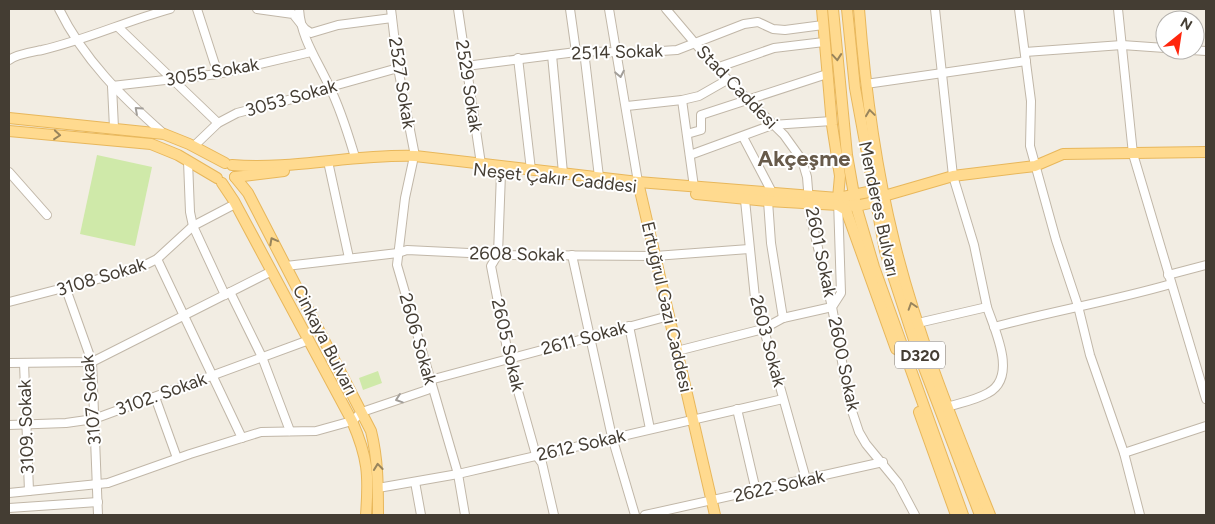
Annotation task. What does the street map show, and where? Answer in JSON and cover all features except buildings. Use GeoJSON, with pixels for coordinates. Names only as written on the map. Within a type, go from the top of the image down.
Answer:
{"type":"FeatureCollection","features":[{"type":"Feature","properties":{"kind":"main road"},"geometry":{"type":"LineString","coordinates":[[822,9],[832,121],[840,176],[837,201],[846,210],[956,515]]}},
{"type":"Feature","properties":{"kind":"main road","name":"Menderes Bulvarı"},"geometry":{"type":"LineString","coordinates":[[833,9],[841,100],[856,206],[874,267],[963,515]]}},
{"type":"Feature","properties":{"kind":"main road","name":"Menderes Bulvarı"},"geometry":{"type":"LineString","coordinates":[[847,9],[855,88],[885,252],[980,515]]}},
{"type":"Feature","properties":{"kind":"main road"},"geometry":{"type":"LineString","coordinates":[[859,9],[866,84],[893,239],[918,323],[947,407],[990,515]]}},
{"type":"Feature","properties":{"kind":"main road"},"geometry":{"type":"LineString","coordinates":[[9,118],[164,134],[194,146],[228,165],[235,170],[235,177],[230,183],[219,181],[217,169],[228,165]]}},
{"type":"Feature","properties":{"kind":"main road","name":"Cinkaya Bulvarı"},"geometry":{"type":"LineString","coordinates":[[9,131],[151,144],[164,148],[188,161],[219,181],[236,204],[352,421],[364,450],[368,478],[366,515]]}},
{"type":"Feature","properties":{"kind":"main road"},"geometry":{"type":"LineString","coordinates":[[875,202],[884,196],[953,176],[1035,166],[1062,154],[1206,152]]}},
{"type":"Feature","properties":{"kind":"main road","name":"Neşet Çakır Caddesi"},"geometry":{"type":"LineString","coordinates":[[228,165],[292,166],[355,157],[414,159],[599,176],[639,185],[694,187],[770,198],[837,201],[856,206],[875,202]]}},
{"type":"Feature","properties":{"kind":"main road","name":"Neşet Çakır Caddesi"},"geometry":{"type":"LineString","coordinates":[[235,177],[371,160],[414,159],[500,172],[639,185],[745,200],[770,198]]}},
{"type":"Feature","properties":{"kind":"main road","name":"Cinkaya Bulvarı"},"geometry":{"type":"LineString","coordinates":[[235,177],[248,193],[371,431],[376,450],[378,515]]}},
{"type":"Feature","properties":{"kind":"main road","name":"Ertuğrul Gazi Caddesi"},"geometry":{"type":"LineString","coordinates":[[639,185],[715,515]]}},
{"type":"Feature","properties":{"kind":"main road"},"geometry":{"type":"LineString","coordinates":[[873,192],[884,196]]}},
{"type":"Feature","properties":{"kind":"main road","name":"Neşet Çakır Caddesi"},"geometry":{"type":"LineString","coordinates":[[837,201],[854,194],[873,192]]}},
{"type":"Feature","properties":{"kind":"street"},"geometry":{"type":"LineString","coordinates":[[59,9],[77,42],[112,86],[164,134]]}},
{"type":"Feature","properties":{"kind":"street"},"geometry":{"type":"LineString","coordinates":[[10,58],[77,42],[118,27],[142,12],[170,9]]}},
{"type":"Feature","properties":{"kind":"street"},"geometry":{"type":"LineString","coordinates":[[197,9],[218,74]]}},
{"type":"Feature","properties":{"kind":"street"},"geometry":{"type":"LineString","coordinates":[[257,9],[293,14],[311,34],[345,24],[392,18]]}},
{"type":"Feature","properties":{"kind":"street"},"geometry":{"type":"LineString","coordinates":[[299,9],[301,23],[311,52],[330,87],[355,157]]}},
{"type":"Feature","properties":{"kind":"street","name":"2527 Sokak"},"geometry":{"type":"LineString","coordinates":[[391,9],[398,68],[414,159]]}},
{"type":"Feature","properties":{"kind":"street","name":"2529 Sokak"},"geometry":{"type":"LineString","coordinates":[[458,9],[481,164]]}},
{"type":"Feature","properties":{"kind":"street"},"geometry":{"type":"LineString","coordinates":[[570,9],[576,52]]}},
{"type":"Feature","properties":{"kind":"street","name":"Ertuğrul Gazi Caddesi"},"geometry":{"type":"LineString","coordinates":[[609,9],[639,185]]}},
{"type":"Feature","properties":{"kind":"street","name":"Stad Caddesi"},"geometry":{"type":"LineString","coordinates":[[666,9],[727,80],[784,135],[802,160],[810,200]]}},
{"type":"Feature","properties":{"kind":"street"},"geometry":{"type":"LineString","coordinates":[[935,9],[953,176],[974,245],[987,308],[994,327],[1002,361],[1002,379],[988,393],[947,407]]}},
{"type":"Feature","properties":{"kind":"street"},"geometry":{"type":"LineString","coordinates":[[1019,9],[1031,101],[1030,146],[1056,240],[1078,306],[1090,355],[1124,453],[1140,515]]}},
{"type":"Feature","properties":{"kind":"street"},"geometry":{"type":"LineString","coordinates":[[1118,9],[1133,154],[1170,284],[1206,396]]}},
{"type":"Feature","properties":{"kind":"street","name":"2514 Sokak"},"geometry":{"type":"LineString","coordinates":[[466,66],[584,51],[630,53],[677,50],[744,24],[758,22],[785,30],[823,25]]}},
{"type":"Feature","properties":{"kind":"street"},"geometry":{"type":"LineString","coordinates":[[118,27],[218,123]]}},
{"type":"Feature","properties":{"kind":"street"},"geometry":{"type":"LineString","coordinates":[[716,68],[774,48],[824,42]]}},
{"type":"Feature","properties":{"kind":"street"},"geometry":{"type":"LineString","coordinates":[[1025,52],[1122,45],[1155,47]]}},
{"type":"Feature","properties":{"kind":"street"},"geometry":{"type":"LineString","coordinates":[[584,51],[599,176]]}},
{"type":"Feature","properties":{"kind":"street","name":"3055 Sokak"},"geometry":{"type":"LineString","coordinates":[[112,86],[218,74],[311,52]]}},
{"type":"Feature","properties":{"kind":"street"},"geometry":{"type":"LineString","coordinates":[[552,55],[563,173]]}},
{"type":"Feature","properties":{"kind":"street"},"geometry":{"type":"LineString","coordinates":[[518,58],[531,170]]}},
{"type":"Feature","properties":{"kind":"street"},"geometry":{"type":"LineString","coordinates":[[866,84],[942,75],[1026,61]]}},
{"type":"Feature","properties":{"kind":"street","name":"3053 Sokak"},"geometry":{"type":"LineString","coordinates":[[194,146],[218,123],[237,113],[324,91],[330,87],[398,68]]}},
{"type":"Feature","properties":{"kind":"street"},"geometry":{"type":"LineString","coordinates":[[687,134],[700,130],[701,115],[827,74]]}},
{"type":"Feature","properties":{"kind":"street"},"geometry":{"type":"LineString","coordinates":[[627,106],[682,100],[699,96],[727,80]]}},
{"type":"Feature","properties":{"kind":"street"},"geometry":{"type":"LineString","coordinates":[[112,86],[114,128]]}},
{"type":"Feature","properties":{"kind":"street"},"geometry":{"type":"LineString","coordinates":[[682,100],[694,187]]}},
{"type":"Feature","properties":{"kind":"street"},"geometry":{"type":"LineString","coordinates":[[690,155],[772,125],[832,121]]}},
{"type":"Feature","properties":{"kind":"street"},"geometry":{"type":"LineString","coordinates":[[743,137],[770,198],[771,243],[783,318]]}},
{"type":"Feature","properties":{"kind":"street","name":"2606 Sokak"},"geometry":{"type":"LineString","coordinates":[[414,159],[405,198],[397,265],[458,474],[465,515]]}},
{"type":"Feature","properties":{"kind":"street"},"geometry":{"type":"LineString","coordinates":[[188,161],[190,212],[193,226],[227,294],[262,357],[290,431]]}},
{"type":"Feature","properties":{"kind":"street"},"geometry":{"type":"LineString","coordinates":[[329,166],[349,258]]}},
{"type":"Feature","properties":{"kind":"street"},"geometry":{"type":"LineString","coordinates":[[9,172],[47,215]]}},
{"type":"Feature","properties":{"kind":"street","name":"2605 Sokak"},"geometry":{"type":"LineString","coordinates":[[500,172],[498,254],[491,266],[509,359],[536,455],[542,463],[554,515]]}},
{"type":"Feature","properties":{"kind":"street","name":"2603 Sokak"},"geometry":{"type":"LineString","coordinates":[[745,200],[755,298],[806,479]]}},
{"type":"Feature","properties":{"kind":"street","name":"2601 Sokak"},"geometry":{"type":"LineString","coordinates":[[810,200],[810,214],[832,307]]}},
{"type":"Feature","properties":{"kind":"street","name":"2600 Sokak"},"geometry":{"type":"LineString","coordinates":[[837,201],[841,293],[832,307],[850,405],[866,444],[883,462],[898,483],[915,515]]}},
{"type":"Feature","properties":{"kind":"street","name":"3108 Sokak"},"geometry":{"type":"LineString","coordinates":[[9,302],[66,289],[137,269],[157,259],[193,226],[236,204]]}},
{"type":"Feature","properties":{"kind":"street","name":"2608 Sokak"},"geometry":{"type":"LineString","coordinates":[[286,266],[398,253],[407,250],[498,254],[655,256],[749,249]]}},
{"type":"Feature","properties":{"kind":"street"},"geometry":{"type":"LineString","coordinates":[[572,255],[612,437],[634,515]]}},
{"type":"Feature","properties":{"kind":"street"},"geometry":{"type":"LineString","coordinates":[[157,259],[210,376],[242,438]]}},
{"type":"Feature","properties":{"kind":"street"},"geometry":{"type":"LineString","coordinates":[[1168,275],[1206,266]]}},
{"type":"Feature","properties":{"kind":"street"},"geometry":{"type":"LineString","coordinates":[[9,364],[92,362],[272,271]]}},
{"type":"Feature","properties":{"kind":"street"},"geometry":{"type":"LineString","coordinates":[[994,327],[1078,306],[1120,299],[1170,284]]}},
{"type":"Feature","properties":{"kind":"street","name":"3107 Sokak"},"geometry":{"type":"LineString","coordinates":[[66,289],[92,362],[98,515]]}},
{"type":"Feature","properties":{"kind":"street"},"geometry":{"type":"LineString","coordinates":[[677,352],[763,330],[783,318],[832,307]]}},
{"type":"Feature","properties":{"kind":"street"},"geometry":{"type":"LineString","coordinates":[[918,323],[987,308]]}},
{"type":"Feature","properties":{"kind":"street","name":"2611 Sokak"},"geometry":{"type":"LineString","coordinates":[[362,412],[427,390],[430,380],[669,316]]}},
{"type":"Feature","properties":{"kind":"street"},"geometry":{"type":"LineString","coordinates":[[629,326],[650,429]]}},
{"type":"Feature","properties":{"kind":"street","name":"3102. Sokak"},"geometry":{"type":"LineString","coordinates":[[9,425],[66,423],[94,419],[309,340]]}},
{"type":"Feature","properties":{"kind":"street","name":"3109. Sokak"},"geometry":{"type":"LineString","coordinates":[[24,363],[29,491]]}},
{"type":"Feature","properties":{"kind":"street"},"geometry":{"type":"LineString","coordinates":[[155,396],[177,458]]}},
{"type":"Feature","properties":{"kind":"street","name":"2612 Sokak"},"geometry":{"type":"LineString","coordinates":[[378,488],[458,474],[783,399]]}},
{"type":"Feature","properties":{"kind":"street"},"geometry":{"type":"LineString","coordinates":[[737,409],[756,491]]}},
{"type":"Feature","properties":{"kind":"street"},"geometry":{"type":"LineString","coordinates":[[9,493],[108,483],[177,458],[261,432],[316,431],[352,421],[362,412]]}},
{"type":"Feature","properties":{"kind":"street"},"geometry":{"type":"LineString","coordinates":[[1124,453],[1206,426]]}},
{"type":"Feature","properties":{"kind":"street","name":"2622 Sokak"},"geometry":{"type":"LineString","coordinates":[[645,515],[712,502],[883,462]]}},
{"type":"Feature","properties":{"kind":"street"},"geometry":{"type":"LineString","coordinates":[[416,482],[421,515]]}},
{"type":"Feature","properties":{"kind":"street"},"geometry":{"type":"LineString","coordinates":[[9,508],[98,502]]}},
{"type":"Feature","properties":{"kind":"green space"},"geometry":{"type":"Polygon","coordinates":[[[97,155],[152,167],[135,246],[80,234],[97,155]]]}},
{"type":"Feature","properties":{"kind":"green space"},"geometry":{"type":"Polygon","coordinates":[[[378,371],[382,383],[363,390],[359,378],[378,371]]]}},
{"type":"Feature","properties":{"kind":"district","name":"Akçeşme"},"geometry":{"type":"Point","coordinates":[804,158]}}]}
